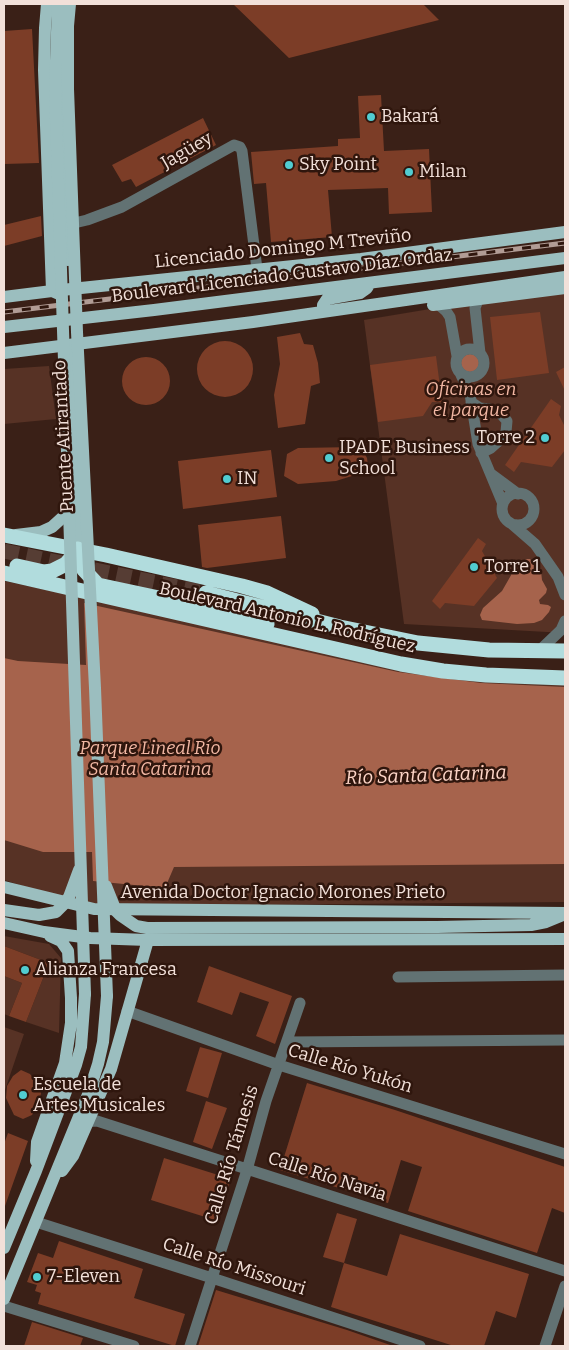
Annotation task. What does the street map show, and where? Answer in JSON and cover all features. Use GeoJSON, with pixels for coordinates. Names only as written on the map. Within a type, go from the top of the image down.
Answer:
{"type":"FeatureCollection","features":[{"type":"Feature","properties":{"kind":"highway"},"geometry":{"type":"LineString","coordinates":[[6,536],[106,555],[267,593],[340,627]]}},
{"type":"Feature","properties":{"kind":"highway"},"geometry":{"type":"LineString","coordinates":[[4,564],[52,572],[66,564],[78,549]]}},
{"type":"Feature","properties":{"kind":"highway"},"geometry":{"type":"LineString","coordinates":[[78,549],[81,565],[98,585],[256,620],[286,632],[295,640]]}},
{"type":"Feature","properties":{"kind":"highway"},"geometry":{"type":"LineString","coordinates":[[94,582],[90,574],[91,564],[95,559],[106,555]]}},
{"type":"Feature","properties":{"kind":"highway","name":"Boulevard Antonio L. Rodríguez"},"geometry":{"type":"LineString","coordinates":[[4,573],[295,640],[443,671],[486,675],[565,678]]}},
{"type":"Feature","properties":{"kind":"highway"},"geometry":{"type":"LineString","coordinates":[[4,582],[36,581]]}},
{"type":"Feature","properties":{"kind":"highway","name":"Boulevard Antonio L. Rodríguez"},"geometry":{"type":"LineString","coordinates":[[206,593],[383,637],[489,650],[565,651]]}},
{"type":"Feature","properties":{"kind":"main road"},"geometry":{"type":"LineString","coordinates":[[47,4],[44,70],[52,291]]}},
{"type":"Feature","properties":{"kind":"main road","name":"Puente Atirantado"},"geometry":{"type":"LineString","coordinates":[[4,1248],[36,1171],[76,1065],[82,1038],[86,994],[55,89],[58,4]]}},
{"type":"Feature","properties":{"kind":"main road"},"geometry":{"type":"LineString","coordinates":[[69,4],[62,26],[61,70],[78,549]]}},
{"type":"Feature","properties":{"kind":"main road","name":"Puente Atirantado"},"geometry":{"type":"LineString","coordinates":[[69,4],[69,128],[76,332],[96,708],[101,866]]}},
{"type":"Feature","properties":{"kind":"main road","name":"Licenciado Domingo M Treviño"},"geometry":{"type":"LineString","coordinates":[[69,294],[565,232]]}},
{"type":"Feature","properties":{"kind":"main road","name":"Boulevard Licenciado Gustavo Díaz Ordaz"},"geometry":{"type":"LineString","coordinates":[[4,327],[565,258]]}},
{"type":"Feature","properties":{"kind":"main road"},"geometry":{"type":"LineString","coordinates":[[4,353],[253,322],[565,277]]}},
{"type":"Feature","properties":{"kind":"main road"},"geometry":{"type":"LineString","coordinates":[[323,311],[323,305],[327,299],[360,293],[370,283]]}},
{"type":"Feature","properties":{"kind":"main road"},"geometry":{"type":"LineString","coordinates":[[323,311],[358,313],[565,288]]}},
{"type":"Feature","properties":{"kind":"main road"},"geometry":{"type":"LineString","coordinates":[[4,297],[52,291],[69,294]]}},
{"type":"Feature","properties":{"kind":"main road"},"geometry":{"type":"LineString","coordinates":[[6,536],[40,532],[52,527],[76,505]]}},
{"type":"Feature","properties":{"kind":"main road"},"geometry":{"type":"LineString","coordinates":[[4,910],[39,915],[56,912],[69,897],[81,866]]}},
{"type":"Feature","properties":{"kind":"main road"},"geometry":{"type":"LineString","coordinates":[[101,866],[116,912],[129,922],[147,928],[531,925],[546,922],[565,913]]}},
{"type":"Feature","properties":{"kind":"main road"},"geometry":{"type":"LineString","coordinates":[[5,1293],[54,1178],[73,1156],[98,1064],[106,1026],[107,996],[101,866]]}},
{"type":"Feature","properties":{"kind":"main road","name":"Avenida Doctor Ignacio Morones Prieto"},"geometry":{"type":"LineString","coordinates":[[4,887],[94,909],[565,913]]}},
{"type":"Feature","properties":{"kind":"main road"},"geometry":{"type":"LineString","coordinates":[[4,923],[44,932],[90,938],[148,940],[565,939]]}},
{"type":"Feature","properties":{"kind":"main road"},"geometry":{"type":"LineString","coordinates":[[36,1171],[37,1142],[65,1063],[71,1023],[68,951],[61,941],[44,932]]}},
{"type":"Feature","properties":{"kind":"main road"},"geometry":{"type":"LineString","coordinates":[[83,1122],[111,1069],[148,940]]}},
{"type":"Feature","properties":{"kind":"street","name":"Jagüey"},"geometry":{"type":"LineString","coordinates":[[66,225],[87,220],[122,206],[234,145],[240,147],[242,151],[257,269]]}},
{"type":"Feature","properties":{"kind":"street"},"geometry":{"type":"LineString","coordinates":[[470,398],[478,375],[484,367],[480,353],[475,308],[478,300]]}},
{"type":"Feature","properties":{"kind":"street"},"geometry":{"type":"LineString","coordinates":[[438,304],[450,317],[457,356],[456,366],[470,398],[481,453],[491,474],[508,497]]}},
{"type":"Feature","properties":{"kind":"street"},"geometry":{"type":"LineString","coordinates":[[457,356],[460,352],[469,349],[480,353]]}},
{"type":"Feature","properties":{"kind":"street"},"geometry":{"type":"LineString","coordinates":[[460,375],[468,377],[478,375]]}},
{"type":"Feature","properties":{"kind":"street"},"geometry":{"type":"LineString","coordinates":[[470,398],[480,408],[501,414],[506,421],[506,432],[500,440],[491,448],[481,453]]}},
{"type":"Feature","properties":{"kind":"street"},"geometry":{"type":"LineString","coordinates":[[491,474],[508,497]]}},
{"type":"Feature","properties":{"kind":"street"},"geometry":{"type":"LineString","coordinates":[[508,497],[526,496],[530,499],[534,509],[532,516],[535,544]]}},
{"type":"Feature","properties":{"kind":"street"},"geometry":{"type":"LineString","coordinates":[[508,497],[502,512],[504,517],[535,544],[558,578],[565,595]]}},
{"type":"Feature","properties":{"kind":"street"},"geometry":{"type":"LineString","coordinates":[[512,524],[521,525],[526,523],[532,516]]}},
{"type":"Feature","properties":{"kind":"street"},"geometry":{"type":"LineString","coordinates":[[539,651],[562,630],[565,621]]}},
{"type":"Feature","properties":{"kind":"street"},"geometry":{"type":"LineString","coordinates":[[398,978],[565,975]]}},
{"type":"Feature","properties":{"kind":"street","name":"Calle Río Támesis"},"geometry":{"type":"LineString","coordinates":[[190,1346],[266,1101],[300,1003]]}},
{"type":"Feature","properties":{"kind":"street","name":"Calle Río Yukón"},"geometry":{"type":"LineString","coordinates":[[127,1011],[279,1065],[565,1154]]}},
{"type":"Feature","properties":{"kind":"street"},"geometry":{"type":"LineString","coordinates":[[287,1042],[565,1040]]}},
{"type":"Feature","properties":{"kind":"street","name":"Calle Río Navia"},"geometry":{"type":"LineString","coordinates":[[83,1122],[97,1121],[565,1271]]}},
{"type":"Feature","properties":{"kind":"street","name":"Calle Río Missouri"},"geometry":{"type":"LineString","coordinates":[[36,1222],[420,1346]]}},
{"type":"Feature","properties":{"kind":"street"},"geometry":{"type":"LineString","coordinates":[[545,1346],[561,1316],[565,1286]]}},
{"type":"Feature","properties":{"kind":"street"},"geometry":{"type":"LineString","coordinates":[[4,1306],[134,1346]]}},
{"type":"Feature","properties":{"kind":"green space","name":"Oficinas en el parque"},"geometry":{"type":"Polygon","coordinates":[[[565,292],[565,633],[404,624],[364,320],[430,309],[565,292]]]}},
{"type":"Feature","properties":{"kind":"green space"},"geometry":{"type":"Polygon","coordinates":[[[49,366],[56,419],[4,424],[4,369],[49,366]]]}},
{"type":"Feature","properties":{"kind":"green space","name":"Río Santa Catarina"},"geometry":{"type":"Polygon","coordinates":[[[4,581],[430,671],[565,677],[565,902],[130,906],[74,902],[4,880],[4,581]]]}},
{"type":"Feature","properties":{"kind":"green space"},"geometry":{"type":"Polygon","coordinates":[[[4,936],[49,944],[61,958],[59,1033],[26,1022],[49,963],[4,946],[4,936]]]}},
{"type":"Feature","properties":{"kind":"green space"},"geometry":{"type":"Polygon","coordinates":[[[4,976],[22,983],[9,1016],[4,1014],[4,976]]]}},
{"type":"Feature","properties":{"kind":"green space"},"geometry":{"type":"Polygon","coordinates":[[[4,1027],[24,1034],[4,1093],[4,1027]]]}},
{"type":"Feature","properties":{"kind":"water"},"geometry":{"type":"Polygon","coordinates":[[[470,354],[476,357],[479,363],[476,369],[470,372],[464,369],[461,363],[464,357],[470,354]]]}},
{"type":"Feature","properties":{"kind":"water"},"geometry":{"type":"Polygon","coordinates":[[[530,559],[541,571],[542,580],[547,589],[546,593],[539,600],[540,604],[551,607],[549,612],[542,620],[534,623],[517,624],[482,620],[480,615],[483,608],[502,591],[518,563],[530,559]]]}},
{"type":"Feature","properties":{"kind":"water","name":"Río Santa Catarina"},"geometry":{"type":"Polygon","coordinates":[[[84,603],[398,672],[481,683],[565,687],[565,864],[174,867],[165,888],[93,881],[92,852],[43,852],[4,840],[4,658],[18,661],[86,665],[84,603]]]}},
{"type":"Feature","properties":{"kind":"building"},"geometry":{"type":"Polygon","coordinates":[[[233,4],[423,4],[439,20],[289,58],[233,4]]]}},
{"type":"Feature","properties":{"kind":"building"},"geometry":{"type":"Polygon","coordinates":[[[32,29],[39,163],[4,164],[4,31],[32,29]]]}},
{"type":"Feature","properties":{"kind":"building"},"geometry":{"type":"Polygon","coordinates":[[[381,95],[384,151],[429,149],[432,212],[389,214],[388,188],[328,190],[332,237],[271,242],[266,183],[254,184],[251,152],[338,146],[338,139],[360,138],[358,96],[381,95]]]}},
{"type":"Feature","properties":{"kind":"building"},"geometry":{"type":"Polygon","coordinates":[[[203,118],[216,145],[136,187],[131,179],[122,182],[112,165],[203,118]]]}},
{"type":"Feature","properties":{"kind":"building"},"geometry":{"type":"Polygon","coordinates":[[[41,216],[42,236],[4,246],[4,225],[41,216]]]}},
{"type":"Feature","properties":{"kind":"building"},"geometry":{"type":"Polygon","coordinates":[[[540,312],[549,373],[497,380],[490,317],[540,312]]]}},
{"type":"Feature","properties":{"kind":"building"},"geometry":{"type":"Polygon","coordinates":[[[300,333],[304,344],[313,345],[318,363],[320,383],[311,386],[305,424],[278,428],[274,395],[280,364],[277,337],[300,333]]]}},
{"type":"Feature","properties":{"kind":"building"},"geometry":{"type":"Polygon","coordinates":[[[225,341],[236,343],[245,349],[251,358],[253,369],[251,380],[245,389],[236,395],[225,397],[214,395],[205,389],[199,380],[197,369],[199,358],[205,349],[214,343],[225,341]]]}},
{"type":"Feature","properties":{"kind":"building"},"geometry":{"type":"Polygon","coordinates":[[[436,356],[442,402],[432,402],[423,416],[378,422],[370,365],[436,356]]]}},
{"type":"Feature","properties":{"kind":"building"},"geometry":{"type":"Polygon","coordinates":[[[141,357],[151,357],[160,361],[166,367],[169,372],[169,390],[160,401],[151,405],[141,405],[132,401],[126,395],[122,386],[122,376],[126,367],[132,361],[141,357]]]}},
{"type":"Feature","properties":{"kind":"building"},"geometry":{"type":"Polygon","coordinates":[[[565,367],[565,391],[556,372],[565,367]]]}},
{"type":"Feature","properties":{"kind":"building","name":"Torre 2"},"geometry":{"type":"Polygon","coordinates":[[[551,399],[561,406],[559,415],[565,427],[565,450],[552,467],[521,462],[514,472],[505,465],[551,399]]]}},
{"type":"Feature","properties":{"kind":"building"},"geometry":{"type":"Polygon","coordinates":[[[356,447],[363,451],[367,458],[368,466],[355,475],[336,481],[298,484],[284,476],[287,454],[298,448],[356,447]]]}},
{"type":"Feature","properties":{"kind":"building","name":"IN"},"geometry":{"type":"Polygon","coordinates":[[[271,450],[277,497],[183,509],[178,461],[271,450]]]}},
{"type":"Feature","properties":{"kind":"building"},"geometry":{"type":"Polygon","coordinates":[[[281,516],[286,558],[207,568],[202,567],[198,525],[281,516]]]}},
{"type":"Feature","properties":{"kind":"building","name":"Torre 1"},"geometry":{"type":"Polygon","coordinates":[[[478,538],[486,544],[482,551],[497,578],[474,606],[445,603],[440,609],[432,601],[478,538]]]}},
{"type":"Feature","properties":{"kind":"building","name":"Alianza Francesa"},"geometry":{"type":"Polygon","coordinates":[[[4,946],[49,963],[26,1022],[9,1016],[22,983],[4,976],[4,946]]]}},
{"type":"Feature","properties":{"kind":"building"},"geometry":{"type":"Polygon","coordinates":[[[209,966],[292,996],[275,1044],[256,1036],[269,1002],[240,992],[232,1015],[197,1002],[209,966]]]}},
{"type":"Feature","properties":{"kind":"building"},"geometry":{"type":"Polygon","coordinates":[[[200,1047],[222,1053],[208,1098],[186,1091],[200,1047]]]}},
{"type":"Feature","properties":{"kind":"building"},"geometry":{"type":"Polygon","coordinates":[[[21,1070],[30,1074],[37,1083],[41,1093],[39,1104],[32,1115],[23,1119],[14,1115],[6,1098],[7,1086],[13,1076],[21,1070]]]}},
{"type":"Feature","properties":{"kind":"building"},"geometry":{"type":"Polygon","coordinates":[[[307,1083],[395,1110],[565,1167],[565,1213],[552,1208],[537,1253],[408,1211],[422,1167],[401,1160],[388,1203],[280,1170],[307,1083]]]}},
{"type":"Feature","properties":{"kind":"building"},"geometry":{"type":"Polygon","coordinates":[[[206,1101],[227,1108],[212,1149],[193,1142],[206,1101]]]}},
{"type":"Feature","properties":{"kind":"building"},"geometry":{"type":"Polygon","coordinates":[[[8,1133],[28,1141],[5,1206],[4,1144],[8,1133]]]}},
{"type":"Feature","properties":{"kind":"building"},"geometry":{"type":"Polygon","coordinates":[[[164,1158],[231,1179],[218,1221],[151,1200],[164,1158]]]}},
{"type":"Feature","properties":{"kind":"building"},"geometry":{"type":"Polygon","coordinates":[[[337,1213],[357,1219],[344,1263],[323,1257],[337,1213]]]}},
{"type":"Feature","properties":{"kind":"building"},"geometry":{"type":"Polygon","coordinates":[[[400,1234],[529,1274],[516,1318],[496,1311],[484,1346],[454,1346],[331,1307],[344,1263],[387,1276],[400,1234]]]}},
{"type":"Feature","properties":{"kind":"building"},"geometry":{"type":"Polygon","coordinates":[[[59,1241],[143,1269],[134,1298],[185,1314],[175,1346],[38,1304],[41,1293],[35,1291],[37,1285],[27,1282],[38,1253],[53,1258],[59,1241]]]}},
{"type":"Feature","properties":{"kind":"building"},"geometry":{"type":"Polygon","coordinates":[[[216,1290],[347,1330],[393,1346],[198,1346],[216,1290]]]}},
{"type":"Feature","properties":{"kind":"building"},"geometry":{"type":"Polygon","coordinates":[[[32,1322],[83,1338],[80,1346],[24,1346],[32,1322]]]}},
{"type":"Feature","properties":{"kind":"tunnel"},"geometry":{"type":"LineString","coordinates":[[4,551],[206,593]]}},
{"type":"Feature","properties":{"kind":"railway"},"geometry":{"type":"LineString","coordinates":[[4,312],[565,243]]}},
{"type":"Feature","properties":{"kind":"place","name":"Bakará"},"geometry":{"type":"Point","coordinates":[371,117]}},
{"type":"Feature","properties":{"kind":"place","name":"Sky Point"},"geometry":{"type":"Point","coordinates":[289,165]}},
{"type":"Feature","properties":{"kind":"place","name":"Milan"},"geometry":{"type":"Point","coordinates":[409,172]}},
{"type":"Feature","properties":{"kind":"place","name":"Torre 2"},"geometry":{"type":"Point","coordinates":[545,438]}},
{"type":"Feature","properties":{"kind":"place","name":"IPADE Business School"},"geometry":{"type":"Point","coordinates":[329,458]}},
{"type":"Feature","properties":{"kind":"place","name":"IN"},"geometry":{"type":"Point","coordinates":[227,479]}},
{"type":"Feature","properties":{"kind":"place","name":"Torre 1"},"geometry":{"type":"Point","coordinates":[474,567]}},
{"type":"Feature","properties":{"kind":"place","name":"Alianza Francesa"},"geometry":{"type":"Point","coordinates":[25,970]}},
{"type":"Feature","properties":{"kind":"place","name":"Escuela de Artes Musicales"},"geometry":{"type":"Point","coordinates":[23,1095]}},
{"type":"Feature","properties":{"kind":"place","name":"7-Eleven"},"geometry":{"type":"Point","coordinates":[37,1277]}},
{"type":"Feature","properties":{"kind":"park label","name":"Parque Lineal Río Santa Catarina"},"geometry":{"type":"Point","coordinates":[150,760]}}]}
